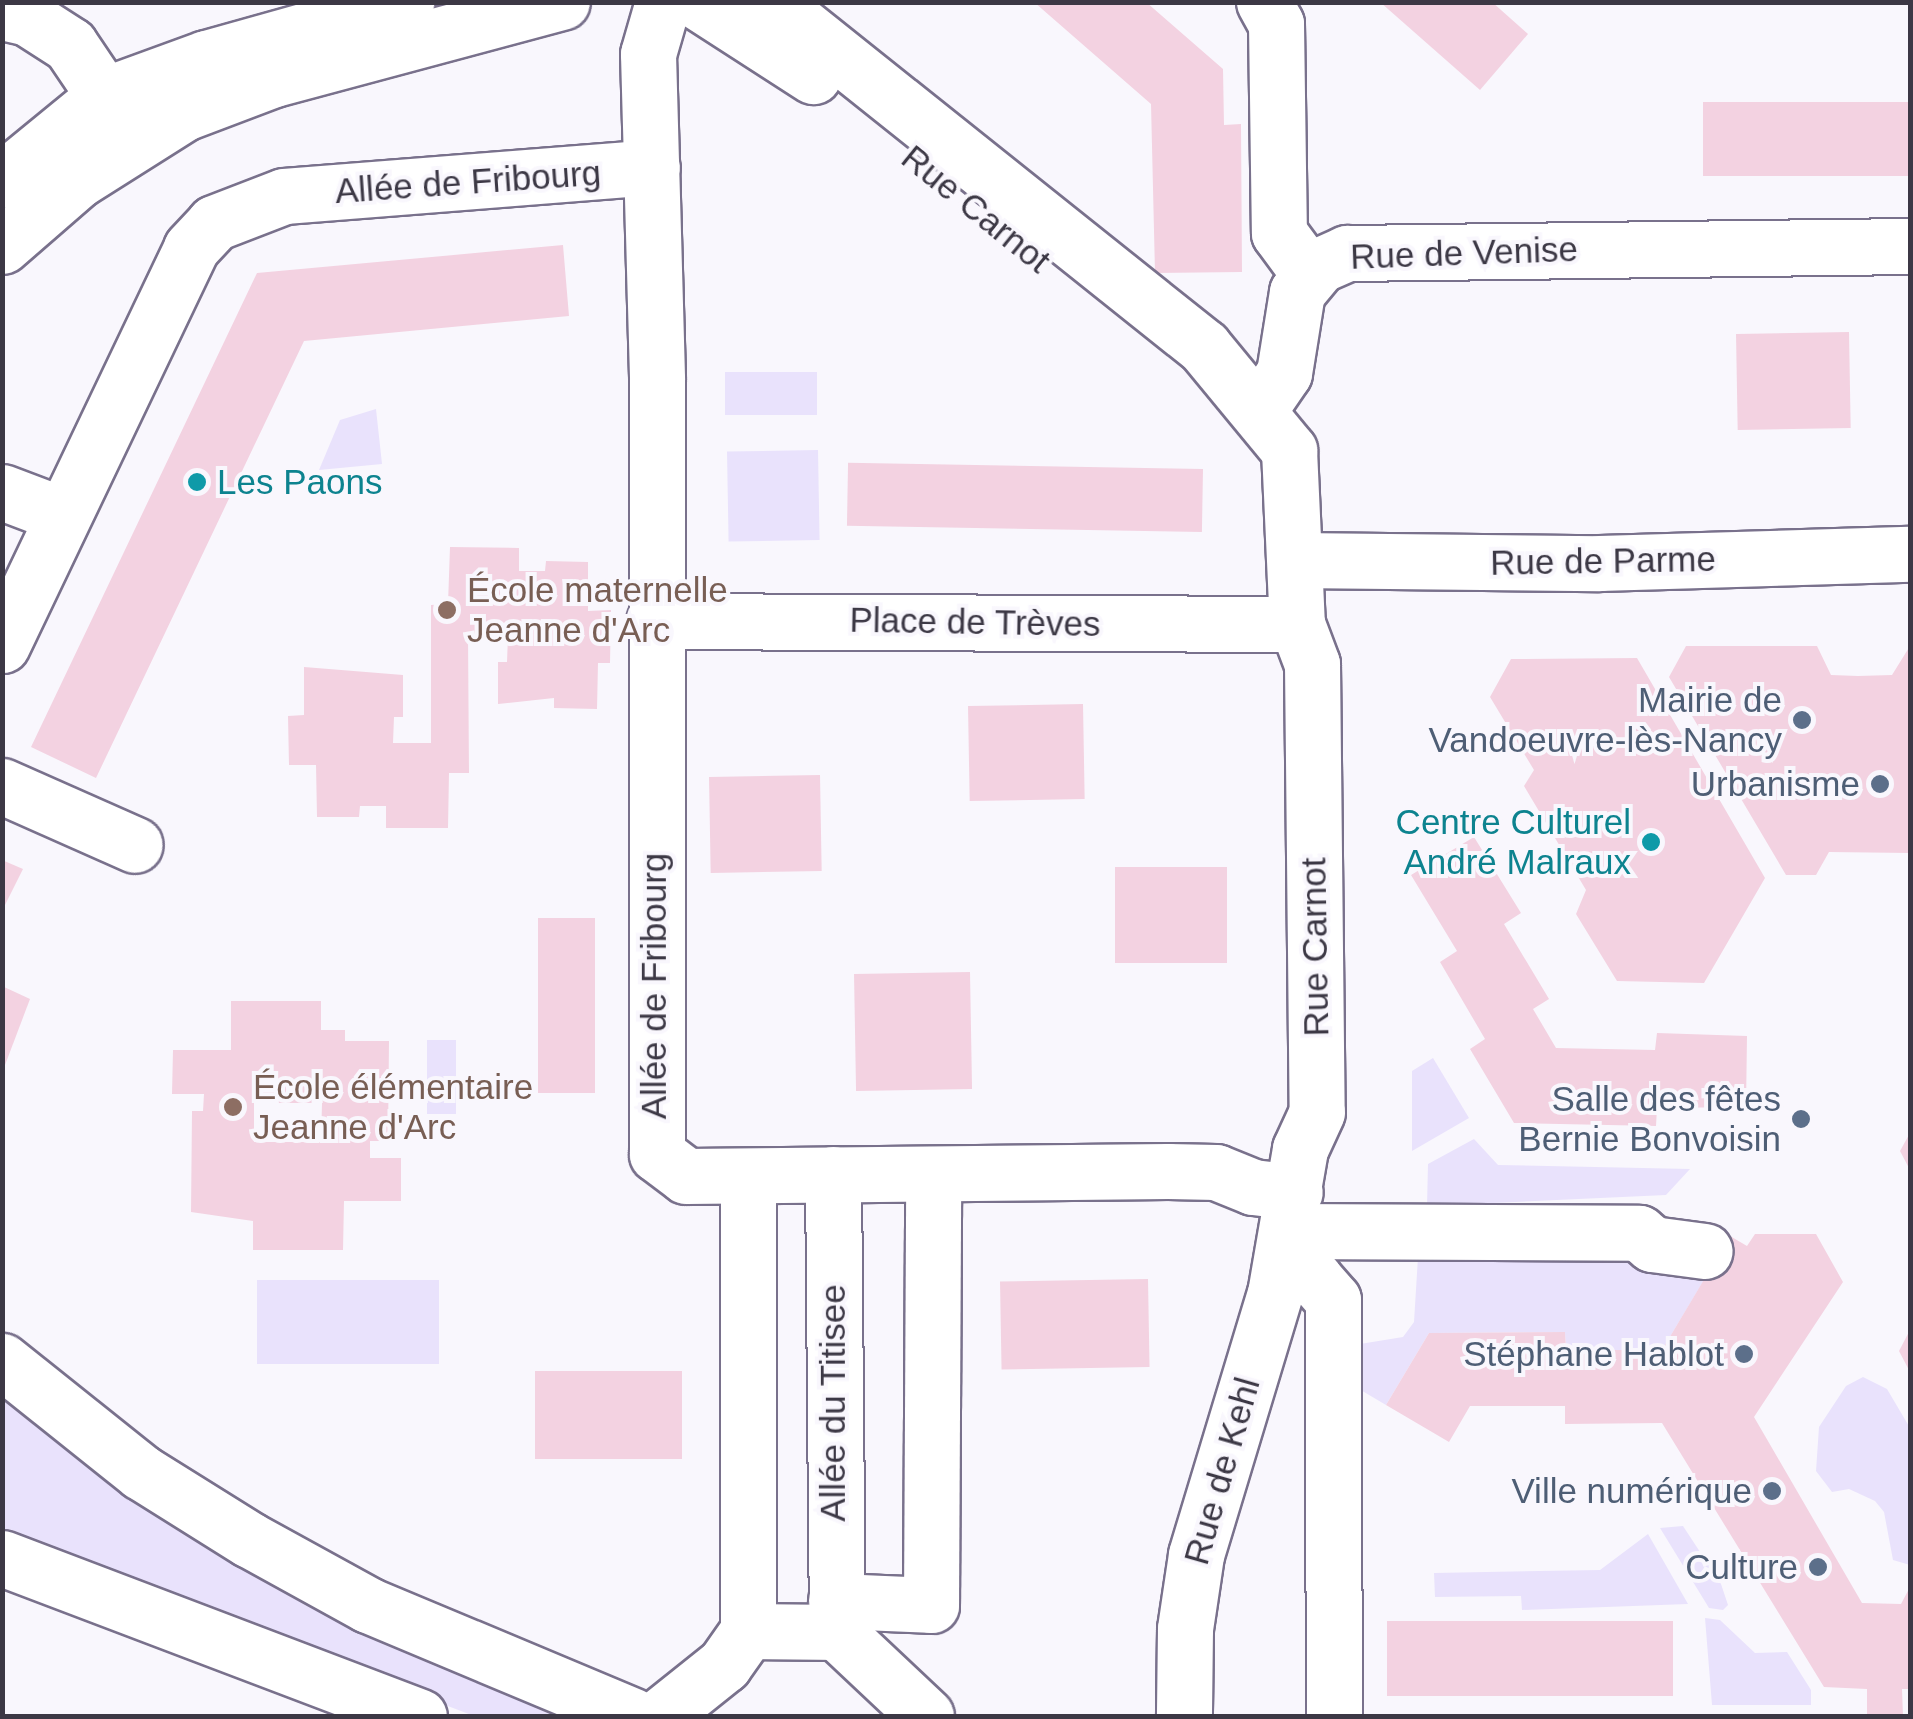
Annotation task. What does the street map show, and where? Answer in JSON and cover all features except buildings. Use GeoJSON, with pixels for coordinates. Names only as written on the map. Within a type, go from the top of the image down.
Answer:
{"type":"FeatureCollection","features":[{"type":"Feature","properties":{"kind":"street"},"geometry":{"type":"LineString","coordinates":[[2,180],[106,94],[206,58],[406,2]]}},
{"type":"Feature","properties":{"kind":"street"},"geometry":{"type":"LineString","coordinates":[[2,246],[36,211],[133,141],[274,79],[562,2]]}},
{"type":"Feature","properties":{"kind":"street"},"geometry":{"type":"LineString","coordinates":[[636,2],[661,2]]}},
{"type":"Feature","properties":{"kind":"street","name":"Allée de Fribourg"},"geometry":{"type":"LineString","coordinates":[[661,2],[648,54],[652,168],[654,1146],[663,1162],[686,1176],[1216,1172],[1291,1211]]}},
{"type":"Feature","properties":{"kind":"street","name":"Rue Carnot"},"geometry":{"type":"LineString","coordinates":[[698,2],[806,71],[1182,375],[1258,411]]}},
{"type":"Feature","properties":{"kind":"street","name":"Rue Carnot"},"geometry":{"type":"LineString","coordinates":[[772,2],[1204,347],[1289,450],[1297,624],[1281,665],[1281,687],[1286,1111],[1291,1211]]}},
{"type":"Feature","properties":{"kind":"street","name":"Rue de Venise"},"geometry":{"type":"LineString","coordinates":[[1264,2],[1276,24],[1279,233],[1310,275],[1332,258],[1364,250],[1910,246]]}},
{"type":"Feature","properties":{"kind":"street"},"geometry":{"type":"LineString","coordinates":[[2,12],[28,18],[70,45],[106,94],[133,141]]}},
{"type":"Feature","properties":{"kind":"street","name":"Allée de Fribourg"},"geometry":{"type":"LineString","coordinates":[[63,515],[191,248],[230,212],[284,196],[652,168]]}},
{"type":"Feature","properties":{"kind":"street"},"geometry":{"type":"LineString","coordinates":[[1258,411],[1284,373],[1294,304],[1310,275]]}},
{"type":"Feature","properties":{"kind":"street"},"geometry":{"type":"LineString","coordinates":[[2,492],[63,515],[2,645]]}},
{"type":"Feature","properties":{"kind":"street","name":"Rue de Parme"},"geometry":{"type":"LineString","coordinates":[[1295,560],[1598,563],[1910,554]]}},
{"type":"Feature","properties":{"kind":"street","name":"Place de Trèves"},"geometry":{"type":"LineString","coordinates":[[654,620],[1297,624]]}},
{"type":"Feature","properties":{"kind":"street"},"geometry":{"type":"LineString","coordinates":[[2,786],[134,844]]}},
{"type":"Feature","properties":{"kind":"street","name":"Allée du Titisee"},"geometry":{"type":"LineString","coordinates":[[833,1174],[837,1616]]}},
{"type":"Feature","properties":{"kind":"street"},"geometry":{"type":"LineString","coordinates":[[748,1632],[931,1605],[934,1174]]}},
{"type":"Feature","properties":{"kind":"street"},"geometry":{"type":"LineString","coordinates":[[660,1716],[724,1665],[748,1632],[748,1176]]}},
{"type":"Feature","properties":{"kind":"street"},"geometry":{"type":"LineString","coordinates":[[1334,1716],[1333,1300],[1314,1278],[1291,1211],[1678,1235]]}},
{"type":"Feature","properties":{"kind":"street","name":"Rue de Kehl"},"geometry":{"type":"LineString","coordinates":[[1184,1716],[1193,1572],[1291,1211]]}},
{"type":"Feature","properties":{"kind":"street"},"geometry":{"type":"LineString","coordinates":[[2,1361],[141,1472],[250,1540],[368,1604],[633,1716]]}},
{"type":"Feature","properties":{"kind":"street"},"geometry":{"type":"LineString","coordinates":[[2,1558],[418,1716]]}},
{"type":"Feature","properties":{"kind":"street"},"geometry":{"type":"LineString","coordinates":[[837,1616],[926,1716]]}},
{"type":"Feature","properties":{"kind":"shaded area"},"geometry":{"type":"Polygon","coordinates":[[[725,372],[817,372],[817,415],[725,415],[725,372]]]}},
{"type":"Feature","properties":{"kind":"shaded area"},"geometry":{"type":"Polygon","coordinates":[[[376,409],[382,464],[319,470],[340,420],[376,409]]]}},
{"type":"Feature","properties":{"kind":"shaded area"},"geometry":{"type":"Polygon","coordinates":[[[818,450],[820,540],[729,542],[727,452],[818,450]]]}},
{"type":"Feature","properties":{"kind":"shaded area"},"geometry":{"type":"Polygon","coordinates":[[[427,1040],[456,1040],[456,1114],[427,1114],[427,1040]]]}},
{"type":"Feature","properties":{"kind":"shaded area"},"geometry":{"type":"Polygon","coordinates":[[[1433,1058],[1469,1118],[1412,1151],[1412,1071],[1433,1058]]]}},
{"type":"Feature","properties":{"kind":"shaded area"},"geometry":{"type":"Polygon","coordinates":[[[1474,1139],[1498,1165],[1690,1169],[1666,1195],[1427,1206],[1428,1164],[1474,1139]]]}},
{"type":"Feature","properties":{"kind":"shaded area"},"geometry":{"type":"Polygon","coordinates":[[[1650,1254],[1713,1265],[1662,1350],[1566,1350],[1565,1332],[1429,1333],[1386,1405],[1359,1389],[1360,1344],[1403,1337],[1414,1322],[1418,1257],[1650,1254]]]}},
{"type":"Feature","properties":{"kind":"shaded area"},"geometry":{"type":"Polygon","coordinates":[[[257,1280],[439,1280],[439,1364],[257,1364],[257,1280]]]}},
{"type":"Feature","properties":{"kind":"shaded area"},"geometry":{"type":"Polygon","coordinates":[[[1863,1377],[1887,1389],[1910,1428],[1910,1565],[1893,1560],[1884,1512],[1875,1501],[1849,1489],[1832,1492],[1816,1471],[1819,1427],[1846,1386],[1863,1377]]]}},
{"type":"Feature","properties":{"kind":"shaded area"},"geometry":{"type":"Polygon","coordinates":[[[2,1395],[575,1716],[474,1716],[3,1536],[2,1395]]]}},
{"type":"Feature","properties":{"kind":"shaded area"},"geometry":{"type":"Polygon","coordinates":[[[1683,1526],[1721,1584],[1728,1605],[1723,1610],[1709,1608],[1660,1528],[1683,1526]]]}},
{"type":"Feature","properties":{"kind":"shaded area"},"geometry":{"type":"Polygon","coordinates":[[[1648,1534],[1688,1604],[1522,1610],[1521,1596],[1435,1597],[1434,1573],[1600,1570],[1648,1534]]]}},
{"type":"Feature","properties":{"kind":"shaded area"},"geometry":{"type":"Polygon","coordinates":[[[1705,1618],[1720,1620],[1755,1653],[1787,1652],[1811,1690],[1811,1705],[1712,1705],[1705,1618]]]}},
{"type":"Feature","properties":{"kind":"place","name":"Les Paons"},"geometry":{"type":"Point","coordinates":[197,482]}},
{"type":"Feature","properties":{"kind":"place","name":"École maternelle Jeanne d'Arc"},"geometry":{"type":"Point","coordinates":[447,610]}},
{"type":"Feature","properties":{"kind":"place","name":"Mairie de Vandoeuvre-lès-Nancy"},"geometry":{"type":"Point","coordinates":[1802,720]}},
{"type":"Feature","properties":{"kind":"place","name":"Urbanisme"},"geometry":{"type":"Point","coordinates":[1880,784]}},
{"type":"Feature","properties":{"kind":"place","name":"Centre Culturel André Malraux"},"geometry":{"type":"Point","coordinates":[1651,842]}},
{"type":"Feature","properties":{"kind":"place","name":"École élémentaire Jeanne d'Arc"},"geometry":{"type":"Point","coordinates":[233,1107]}},
{"type":"Feature","properties":{"kind":"place","name":"Salle des fêtes Bernie Bonvoisin"},"geometry":{"type":"Point","coordinates":[1801,1119]}},
{"type":"Feature","properties":{"kind":"place","name":"Stéphane Hablot"},"geometry":{"type":"Point","coordinates":[1744,1354]}},
{"type":"Feature","properties":{"kind":"place","name":"Ville numérique"},"geometry":{"type":"Point","coordinates":[1772,1491]}},
{"type":"Feature","properties":{"kind":"place","name":"Culture"},"geometry":{"type":"Point","coordinates":[1818,1567]}}]}
